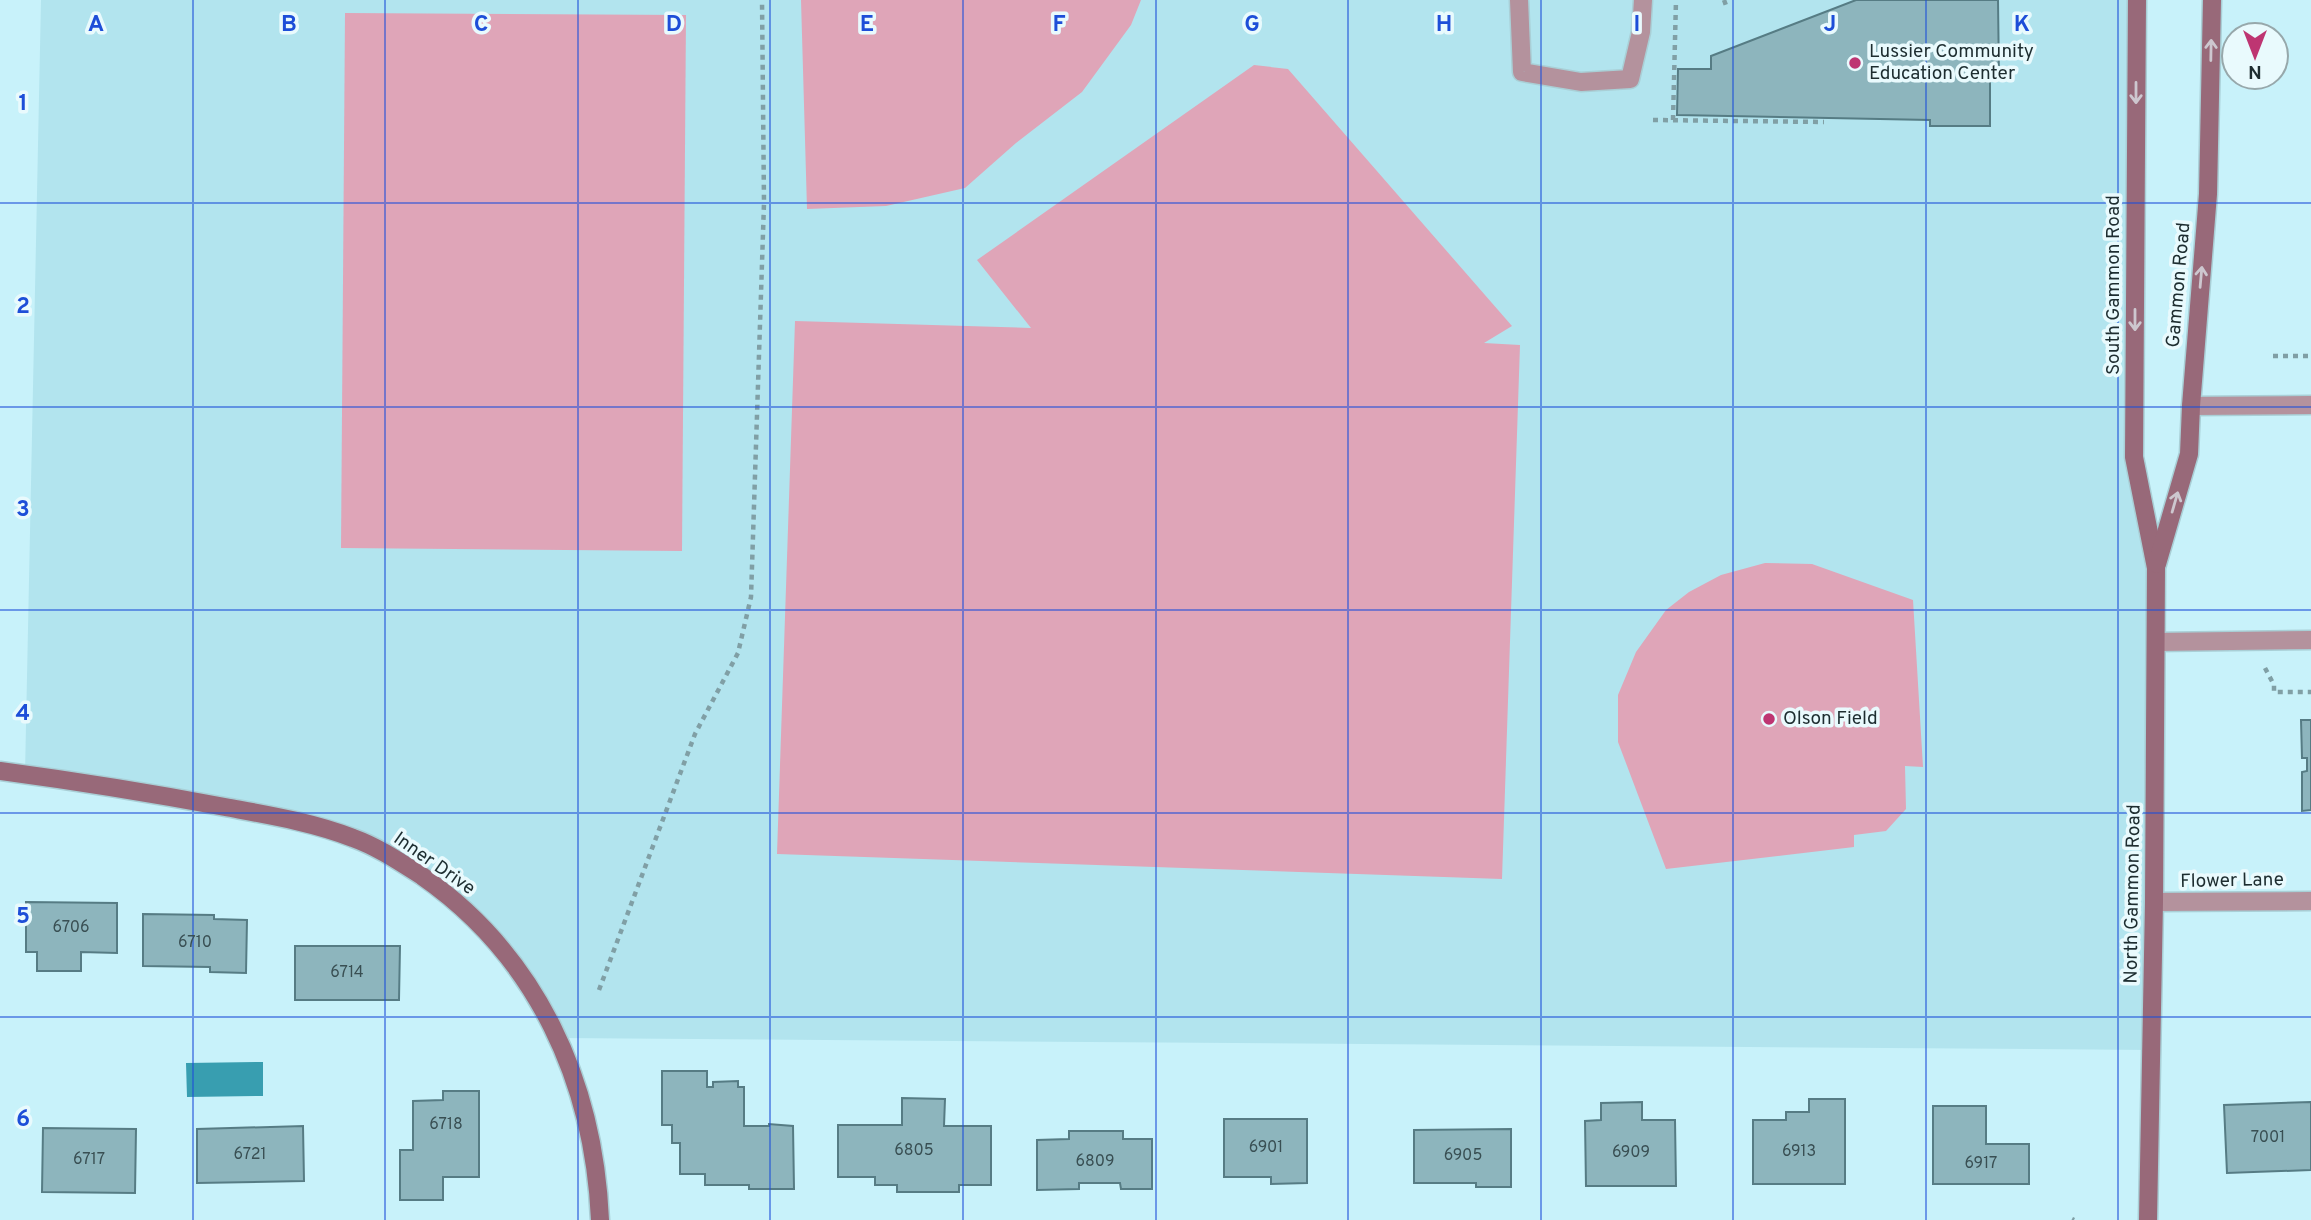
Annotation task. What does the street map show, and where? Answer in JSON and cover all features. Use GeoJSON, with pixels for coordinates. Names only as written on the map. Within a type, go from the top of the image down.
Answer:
{"type":"FeatureCollection","features":[{"type":"Feature","properties":{"kind":"main road","name":"South Gammon Road"},"geometry":{"type":"LineString","coordinates":[[2137,0],[2134,457],[2156,568]]}},
{"type":"Feature","properties":{"kind":"main road","name":"Gammon Road"},"geometry":{"type":"LineString","coordinates":[[2156,568],[2189,454],[2208,194],[2212,0]]}},
{"type":"Feature","properties":{"kind":"main road","name":"North Gammon Road"},"geometry":{"type":"LineString","coordinates":[[2148,1220],[2156,568]]}},
{"type":"Feature","properties":{"kind":"main road","name":"Inner Drive"},"geometry":{"type":"LineString","coordinates":[[0,771],[206,803],[302,822],[354,838],[398,860],[445,892],[489,933],[533,989],[559,1038],[587,1119],[600,1220]]}},
{"type":"Feature","properties":{"kind":"street"},"geometry":{"type":"LineString","coordinates":[[1519,0],[1522,72],[1581,82],[1630,79],[1641,32],[1643,0]]}},
{"type":"Feature","properties":{"kind":"street"},"geometry":{"type":"LineString","coordinates":[[2191,406],[2311,405]]}},
{"type":"Feature","properties":{"kind":"street"},"geometry":{"type":"LineString","coordinates":[[2156,642],[2311,640]]}},
{"type":"Feature","properties":{"kind":"street","name":"Flower Lane"},"geometry":{"type":"LineString","coordinates":[[2154,902],[2311,901]]}},
{"type":"Feature","properties":{"kind":"path"},"geometry":{"type":"LineString","coordinates":[[599,990],[695,734],[738,653],[751,597],[764,203],[762,0]]}},
{"type":"Feature","properties":{"kind":"path"},"geometry":{"type":"LineString","coordinates":[[1673,120],[1676,0]]}},
{"type":"Feature","properties":{"kind":"path"},"geometry":{"type":"LineString","coordinates":[[1724,0],[1727,8]]}},
{"type":"Feature","properties":{"kind":"path"},"geometry":{"type":"LineString","coordinates":[[1653,120],[1824,122]]}},
{"type":"Feature","properties":{"kind":"path"},"geometry":{"type":"LineString","coordinates":[[2273,356],[2311,356]]}},
{"type":"Feature","properties":{"kind":"path"},"geometry":{"type":"LineString","coordinates":[[2260,665],[2267,671],[2274,685],[2274,692],[2311,692]]}},
{"type":"Feature","properties":{"kind":"shaded area"},"geometry":{"type":"Polygon","coordinates":[[[41,0],[2137,0],[2134,457],[2156,568],[2151,1050],[559,1038],[489,933],[354,838],[25,774],[41,0]]]}},
{"type":"Feature","properties":{"kind":"shaded area"},"geometry":{"type":"Polygon","coordinates":[[[801,0],[1141,0],[1131,25],[1082,92],[1016,143],[965,188],[886,206],[807,209],[801,0]]]}},
{"type":"Feature","properties":{"kind":"shaded area"},"geometry":{"type":"Polygon","coordinates":[[[345,13],[686,15],[682,551],[341,548],[345,13]]]}},
{"type":"Feature","properties":{"kind":"shaded area"},"geometry":{"type":"Polygon","coordinates":[[[1254,65],[1288,69],[1512,326],[1484,343],[1520,345],[1502,879],[777,854],[795,321],[1031,328],[977,260],[1254,65]]]}},
{"type":"Feature","properties":{"kind":"shaded area","name":"Olson Field"},"geometry":{"type":"Polygon","coordinates":[[[1765,563],[1812,564],[1913,600],[1923,767],[1905,766],[1906,809],[1886,831],[1854,835],[1854,847],[1666,869],[1618,742],[1618,695],[1636,652],[1666,610],[1689,592],[1721,575],[1765,563]]]}},
{"type":"Feature","properties":{"kind":"water"},"geometry":{"type":"Polygon","coordinates":[[[263,1062],[263,1096],[187,1097],[186,1063],[263,1062]]]}},
{"type":"Feature","properties":{"kind":"building","name":"Lussier Community Education Center"},"geometry":{"type":"Polygon","coordinates":[[[1856,0],[1998,0],[1999,78],[1990,78],[1990,126],[1930,126],[1930,120],[1677,115],[1678,69],[1711,69],[1711,56],[1856,0]]]}},
{"type":"Feature","properties":{"kind":"building"},"geometry":{"type":"Polygon","coordinates":[[[2301,720],[2311,720],[2311,810],[2302,811],[2302,772],[2307,771],[2307,758],[2302,758],[2301,720]]]}},
{"type":"Feature","properties":{"kind":"building"},"geometry":{"type":"Polygon","coordinates":[[[26,902],[117,903],[117,953],[81,952],[81,971],[37,971],[37,952],[26,952],[26,902]]]}},
{"type":"Feature","properties":{"kind":"building"},"geometry":{"type":"Polygon","coordinates":[[[143,914],[214,915],[214,919],[247,920],[246,973],[210,972],[210,967],[143,966],[143,914]]]}},
{"type":"Feature","properties":{"kind":"building"},"geometry":{"type":"Polygon","coordinates":[[[295,946],[400,946],[399,1000],[295,1000],[295,946]]]}},
{"type":"Feature","properties":{"kind":"building"},"geometry":{"type":"Polygon","coordinates":[[[662,1071],[707,1071],[707,1087],[713,1087],[713,1082],[738,1081],[738,1087],[744,1087],[744,1126],[793,1126],[794,1189],[705,1185],[705,1174],[680,1174],[680,1143],[672,1143],[672,1125],[662,1125],[662,1071]]]}},
{"type":"Feature","properties":{"kind":"building"},"geometry":{"type":"Polygon","coordinates":[[[443,1091],[479,1091],[479,1177],[443,1177],[443,1200],[400,1200],[400,1150],[413,1150],[413,1101],[443,1100],[443,1091]]]}},
{"type":"Feature","properties":{"kind":"building"},"geometry":{"type":"Polygon","coordinates":[[[902,1098],[945,1099],[944,1126],[991,1126],[991,1185],[959,1185],[959,1192],[897,1192],[897,1185],[875,1185],[875,1177],[838,1177],[838,1125],[902,1125],[902,1098]]]}},
{"type":"Feature","properties":{"kind":"building"},"geometry":{"type":"Polygon","coordinates":[[[1809,1099],[1845,1099],[1845,1184],[1753,1184],[1753,1120],[1786,1120],[1786,1112],[1809,1112],[1809,1099]]]}},
{"type":"Feature","properties":{"kind":"building"},"geometry":{"type":"Polygon","coordinates":[[[1642,1102],[1642,1120],[1675,1120],[1676,1186],[1586,1186],[1585,1121],[1601,1120],[1601,1103],[1642,1102]]]}},
{"type":"Feature","properties":{"kind":"building"},"geometry":{"type":"Polygon","coordinates":[[[2311,1102],[2311,1170],[2227,1173],[2224,1105],[2311,1102]]]}},
{"type":"Feature","properties":{"kind":"building"},"geometry":{"type":"Polygon","coordinates":[[[1933,1106],[1986,1106],[1986,1144],[2029,1144],[2029,1184],[1933,1184],[1933,1106]]]}},
{"type":"Feature","properties":{"kind":"building"},"geometry":{"type":"Polygon","coordinates":[[[1224,1119],[1307,1119],[1307,1183],[1271,1184],[1271,1177],[1224,1177],[1224,1119]]]}},
{"type":"Feature","properties":{"kind":"building"},"geometry":{"type":"Polygon","coordinates":[[[303,1126],[304,1181],[197,1183],[197,1129],[303,1126]]]}},
{"type":"Feature","properties":{"kind":"building"},"geometry":{"type":"Polygon","coordinates":[[[43,1128],[136,1129],[135,1193],[42,1192],[43,1128]]]}},
{"type":"Feature","properties":{"kind":"building"},"geometry":{"type":"Polygon","coordinates":[[[1511,1129],[1511,1187],[1476,1187],[1476,1183],[1414,1183],[1414,1130],[1511,1129]]]}},
{"type":"Feature","properties":{"kind":"building"},"geometry":{"type":"Polygon","coordinates":[[[1069,1131],[1123,1131],[1123,1139],[1152,1139],[1152,1189],[1121,1189],[1120,1183],[1079,1183],[1079,1189],[1037,1190],[1037,1140],[1069,1139],[1069,1131]]]}},
{"type":"Feature","properties":{"kind":"place","name":"Lussier Community Education Center"},"geometry":{"type":"Point","coordinates":[1855,63]}},
{"type":"Feature","properties":{"kind":"place","name":"Olson Field"},"geometry":{"type":"Point","coordinates":[1769,719]}}]}
